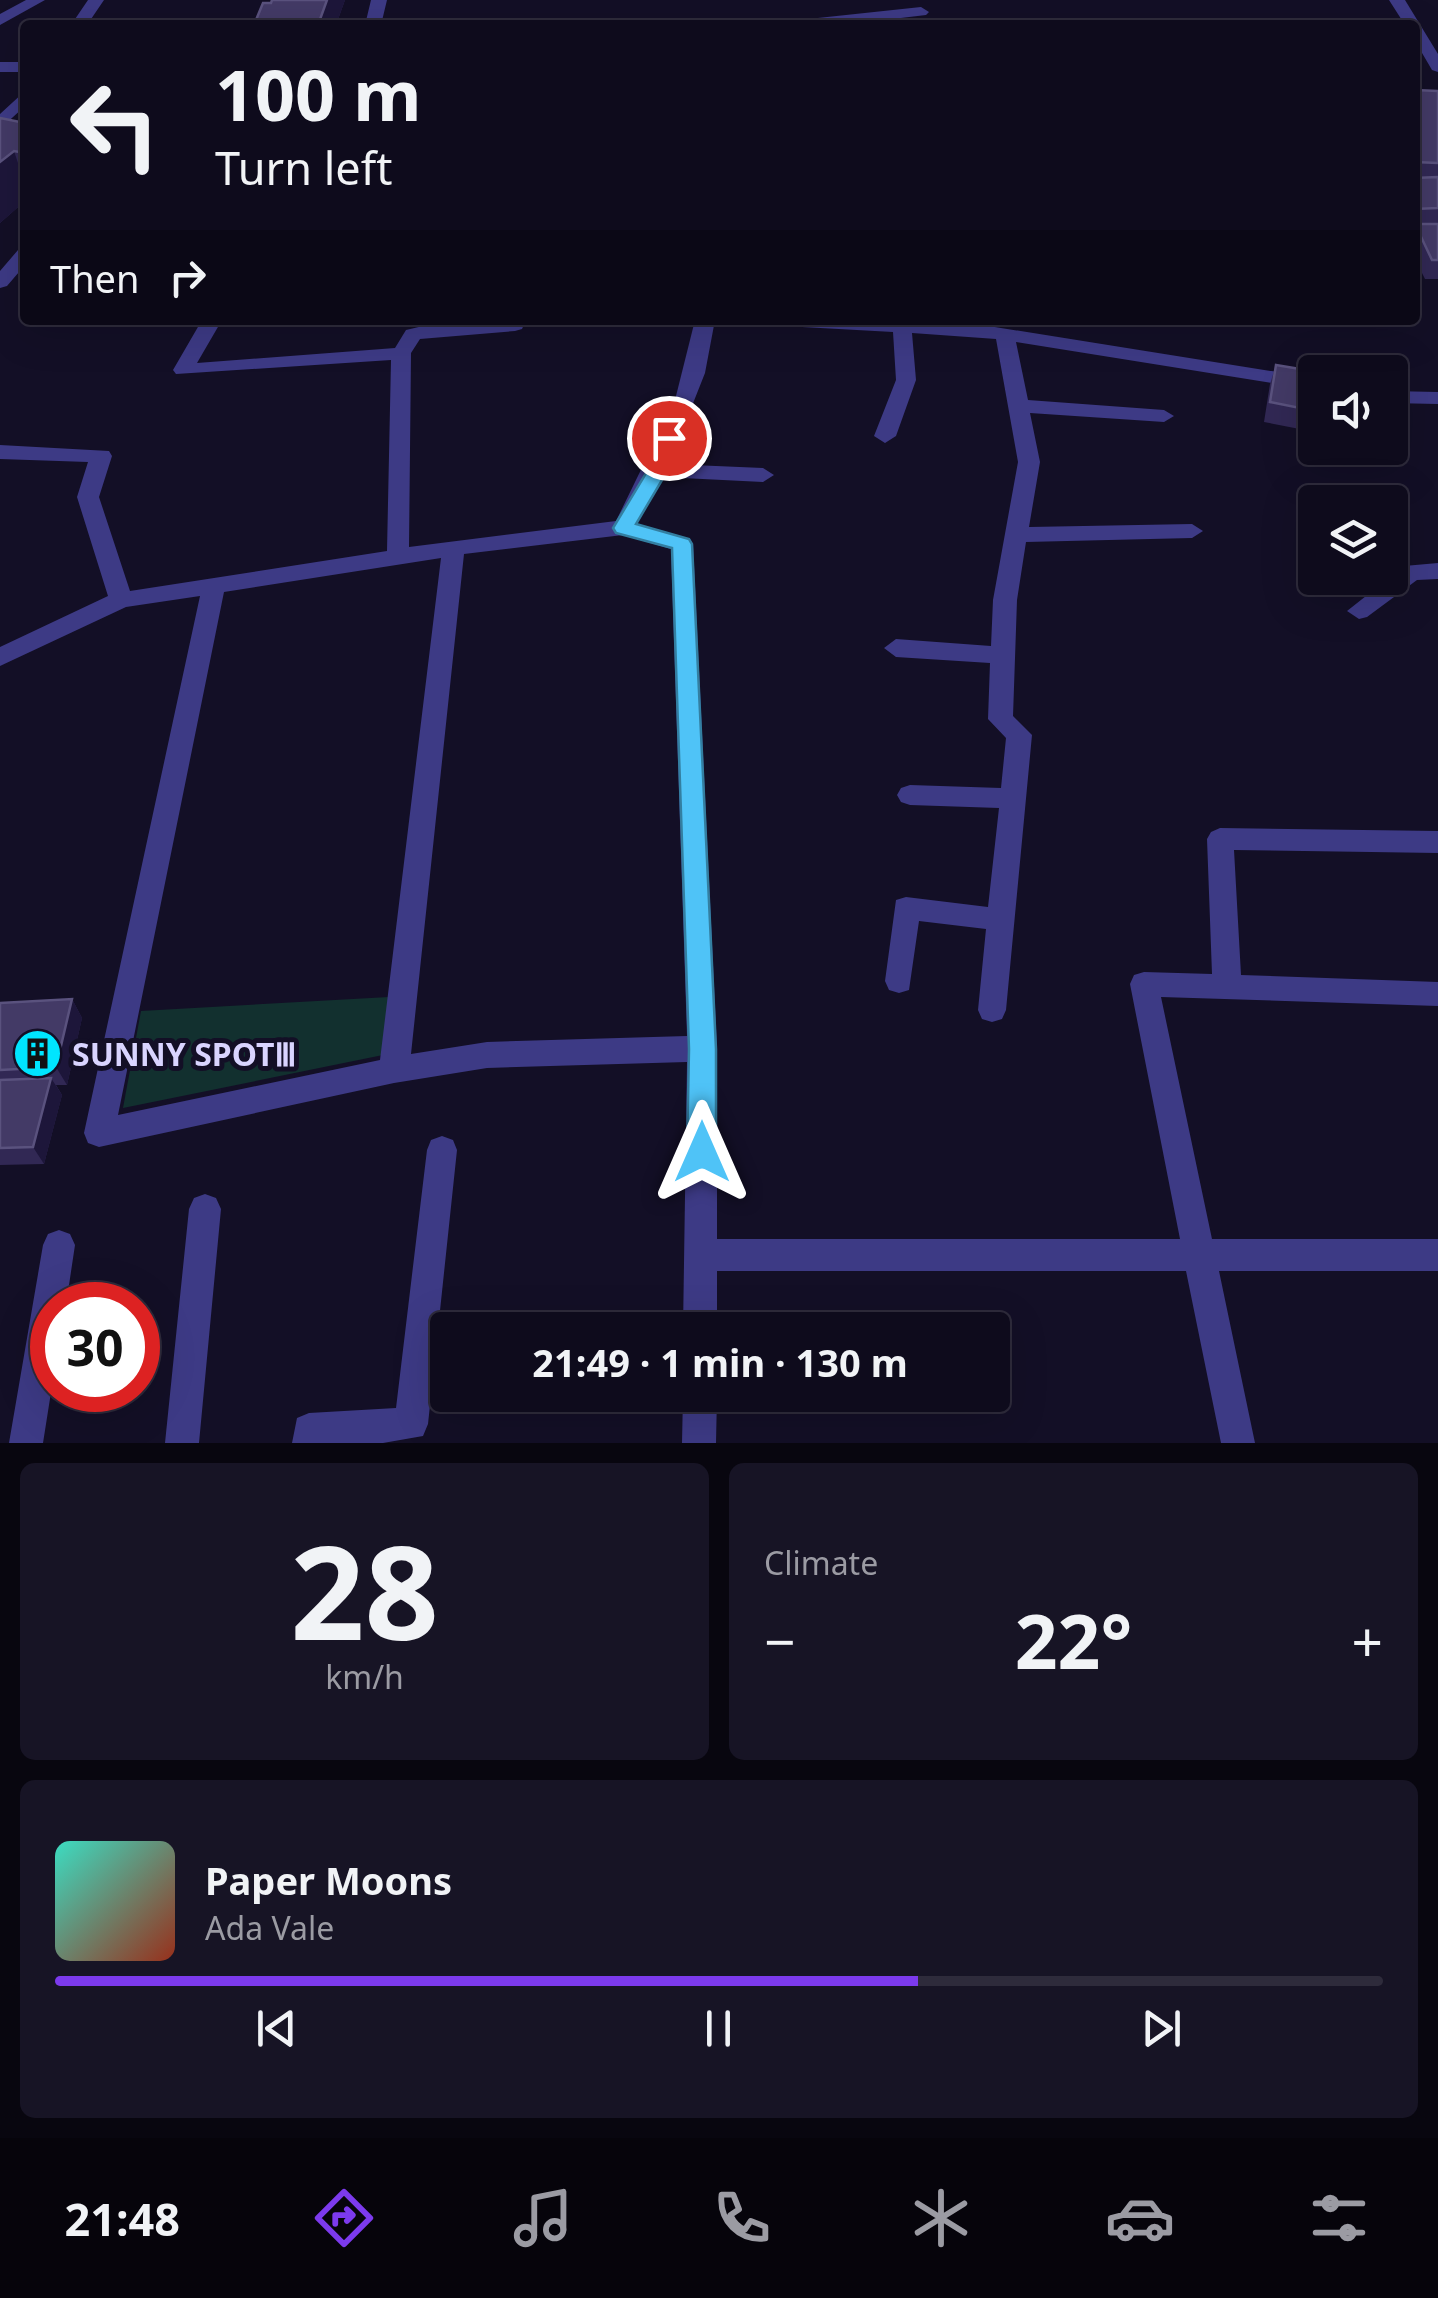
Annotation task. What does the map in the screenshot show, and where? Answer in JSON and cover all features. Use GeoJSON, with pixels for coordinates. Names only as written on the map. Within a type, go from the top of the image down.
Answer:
{"type":"FeatureCollection","features":[{"type":"Feature","properties":{"kind":"street"},"geometry":{"type":"LineString","coordinates":[[0,20],[36,0]]}},
{"type":"Feature","properties":{"kind":"street"},"geometry":{"type":"LineString","coordinates":[[846,20],[921,12]]}},
{"type":"Feature","properties":{"kind":"street"},"geometry":{"type":"LineString","coordinates":[[1420,37],[1438,68]]}},
{"type":"Feature","properties":{"kind":"street"},"geometry":{"type":"LineString","coordinates":[[0,126],[20,102]]}},
{"type":"Feature","properties":{"kind":"street"},"geometry":{"type":"LineString","coordinates":[[0,282],[20,260]]}},
{"type":"Feature","properties":{"kind":"street"},"geometry":{"type":"LineString","coordinates":[[209,325],[183,370],[401,353]]}},
{"type":"Feature","properties":{"kind":"street"},"geometry":{"type":"LineString","coordinates":[[398,557],[401,353],[413,334],[437,325]]}},
{"type":"Feature","properties":{"kind":"street"},"geometry":{"type":"LineString","coordinates":[[623,528],[658,470],[703,343],[705,325]]}},
{"type":"Feature","properties":{"kind":"street"},"geometry":{"type":"LineString","coordinates":[[868,325],[976,325],[1005,335],[1298,381]]}},
{"type":"Feature","properties":{"kind":"street"},"geometry":{"type":"LineString","coordinates":[[885,436],[906,380],[902,327]]}},
{"type":"Feature","properties":{"kind":"street"},"geometry":{"type":"LineString","coordinates":[[992,1010],[1019,735],[1000,719],[1001,655],[1029,462],[1005,335]]}},
{"type":"Feature","properties":{"kind":"street"},"geometry":{"type":"LineString","coordinates":[[1408,397],[1438,398]]}},
{"type":"Feature","properties":{"kind":"street"},"geometry":{"type":"LineString","coordinates":[[1018,406],[1164,416]]}},
{"type":"Feature","properties":{"kind":"street"},"geometry":{"type":"LineString","coordinates":[[0,452],[101,456],[88,497],[121,600]]}},
{"type":"Feature","properties":{"kind":"street"},"geometry":{"type":"LineString","coordinates":[[658,470],[763,475]]}},
{"type":"Feature","properties":{"kind":"street"},"geometry":{"type":"LineString","coordinates":[[0,657],[121,600],[453,548],[623,528],[682,544],[702,1049],[700,1312]]}},
{"type":"Feature","properties":{"kind":"street"},"geometry":{"type":"LineString","coordinates":[[1016,535],[1192,531]]}},
{"type":"Feature","properties":{"kind":"street"},"geometry":{"type":"LineString","coordinates":[[394,1070],[453,548]]}},
{"type":"Feature","properties":{"kind":"street"},"geometry":{"type":"LineString","coordinates":[[1358,610],[1412,572],[1438,571]]}},
{"type":"Feature","properties":{"kind":"street"},"geometry":{"type":"LineString","coordinates":[[214,586],[99,1133],[394,1070],[488,1055],[702,1049]]}},
{"type":"Feature","properties":{"kind":"street"},"geometry":{"type":"LineString","coordinates":[[896,648],[1001,655]]}},
{"type":"Feature","properties":{"kind":"street"},"geometry":{"type":"LineString","coordinates":[[910,795],[1015,799]]}},
{"type":"Feature","properties":{"kind":"street"},"geometry":{"type":"LineString","coordinates":[[1227,987],[1220,838],[1438,842]]}},
{"type":"Feature","properties":{"kind":"street"},"geometry":{"type":"LineString","coordinates":[[900,981],[906,908],[1002,920]]}},
{"type":"Feature","properties":{"kind":"street"},"geometry":{"type":"LineString","coordinates":[[1238,1443],[1144,984],[1438,994]]}},
{"type":"Feature","properties":{"kind":"street"},"geometry":{"type":"LineString","coordinates":[[308,1443],[309,1430],[410,1424],[442,1150]]}},
{"type":"Feature","properties":{"kind":"street"},"geometry":{"type":"LineString","coordinates":[[182,1443],[205,1209]]}},
{"type":"Feature","properties":{"kind":"street"},"geometry":{"type":"LineString","coordinates":[[26,1443],[59,1245]]}},
{"type":"Feature","properties":{"kind":"street"},"geometry":{"type":"LineString","coordinates":[[701,1255],[1438,1254]]}},
{"type":"Feature","properties":{"kind":"street"},"geometry":{"type":"LineString","coordinates":[[699,1443],[700,1412]]}},
{"type":"Feature","properties":{"kind":"green space"},"geometry":{"type":"Polygon","coordinates":[[[389,997],[383,1055],[123,1108],[141,1011],[389,997]]]}},
{"type":"Feature","properties":{"kind":"building"},"geometry":{"type":"Polygon","coordinates":[[[327,0],[320,20],[256,20],[263,3],[327,0]]]}},
{"type":"Feature","properties":{"kind":"building"},"geometry":{"type":"Polygon","coordinates":[[[1420,90],[1438,91],[1438,163],[1420,162],[1420,90]]]}},
{"type":"Feature","properties":{"kind":"building"},"geometry":{"type":"Polygon","coordinates":[[[0,118],[20,122],[20,152],[14,151],[0,162],[0,118]]]}},
{"type":"Feature","properties":{"kind":"building"},"geometry":{"type":"Polygon","coordinates":[[[1438,177],[1438,208],[1420,209],[1420,178],[1438,177]]]}},
{"type":"Feature","properties":{"kind":"building"},"geometry":{"type":"Polygon","coordinates":[[[1420,224],[1438,224],[1438,260],[1432,260],[1420,235],[1420,224]]]}},
{"type":"Feature","properties":{"kind":"building"},"geometry":{"type":"Polygon","coordinates":[[[1276,365],[1298,369],[1298,408],[1270,402],[1276,365]]]}},
{"type":"Feature","properties":{"kind":"building"},"geometry":{"type":"Polygon","coordinates":[[[72,999],[56,1067],[0,1070],[0,1003],[72,999]]]}},
{"type":"Feature","properties":{"kind":"building"},"geometry":{"type":"Polygon","coordinates":[[[51,1078],[33,1147],[0,1148],[0,1080],[51,1078]]]}},
{"type":"Feature","properties":{"kind":"place","name":"SUNNY SPOTⅢ"},"geometry":{"type":"Point","coordinates":[37,1053]}},
{"type":"Feature","properties":{"kind":"route"},"geometry":{"type":"LineString","coordinates":[[669,438],[658,470],[623,528],[682,544],[702,1049],[702,1152]]}}]}
